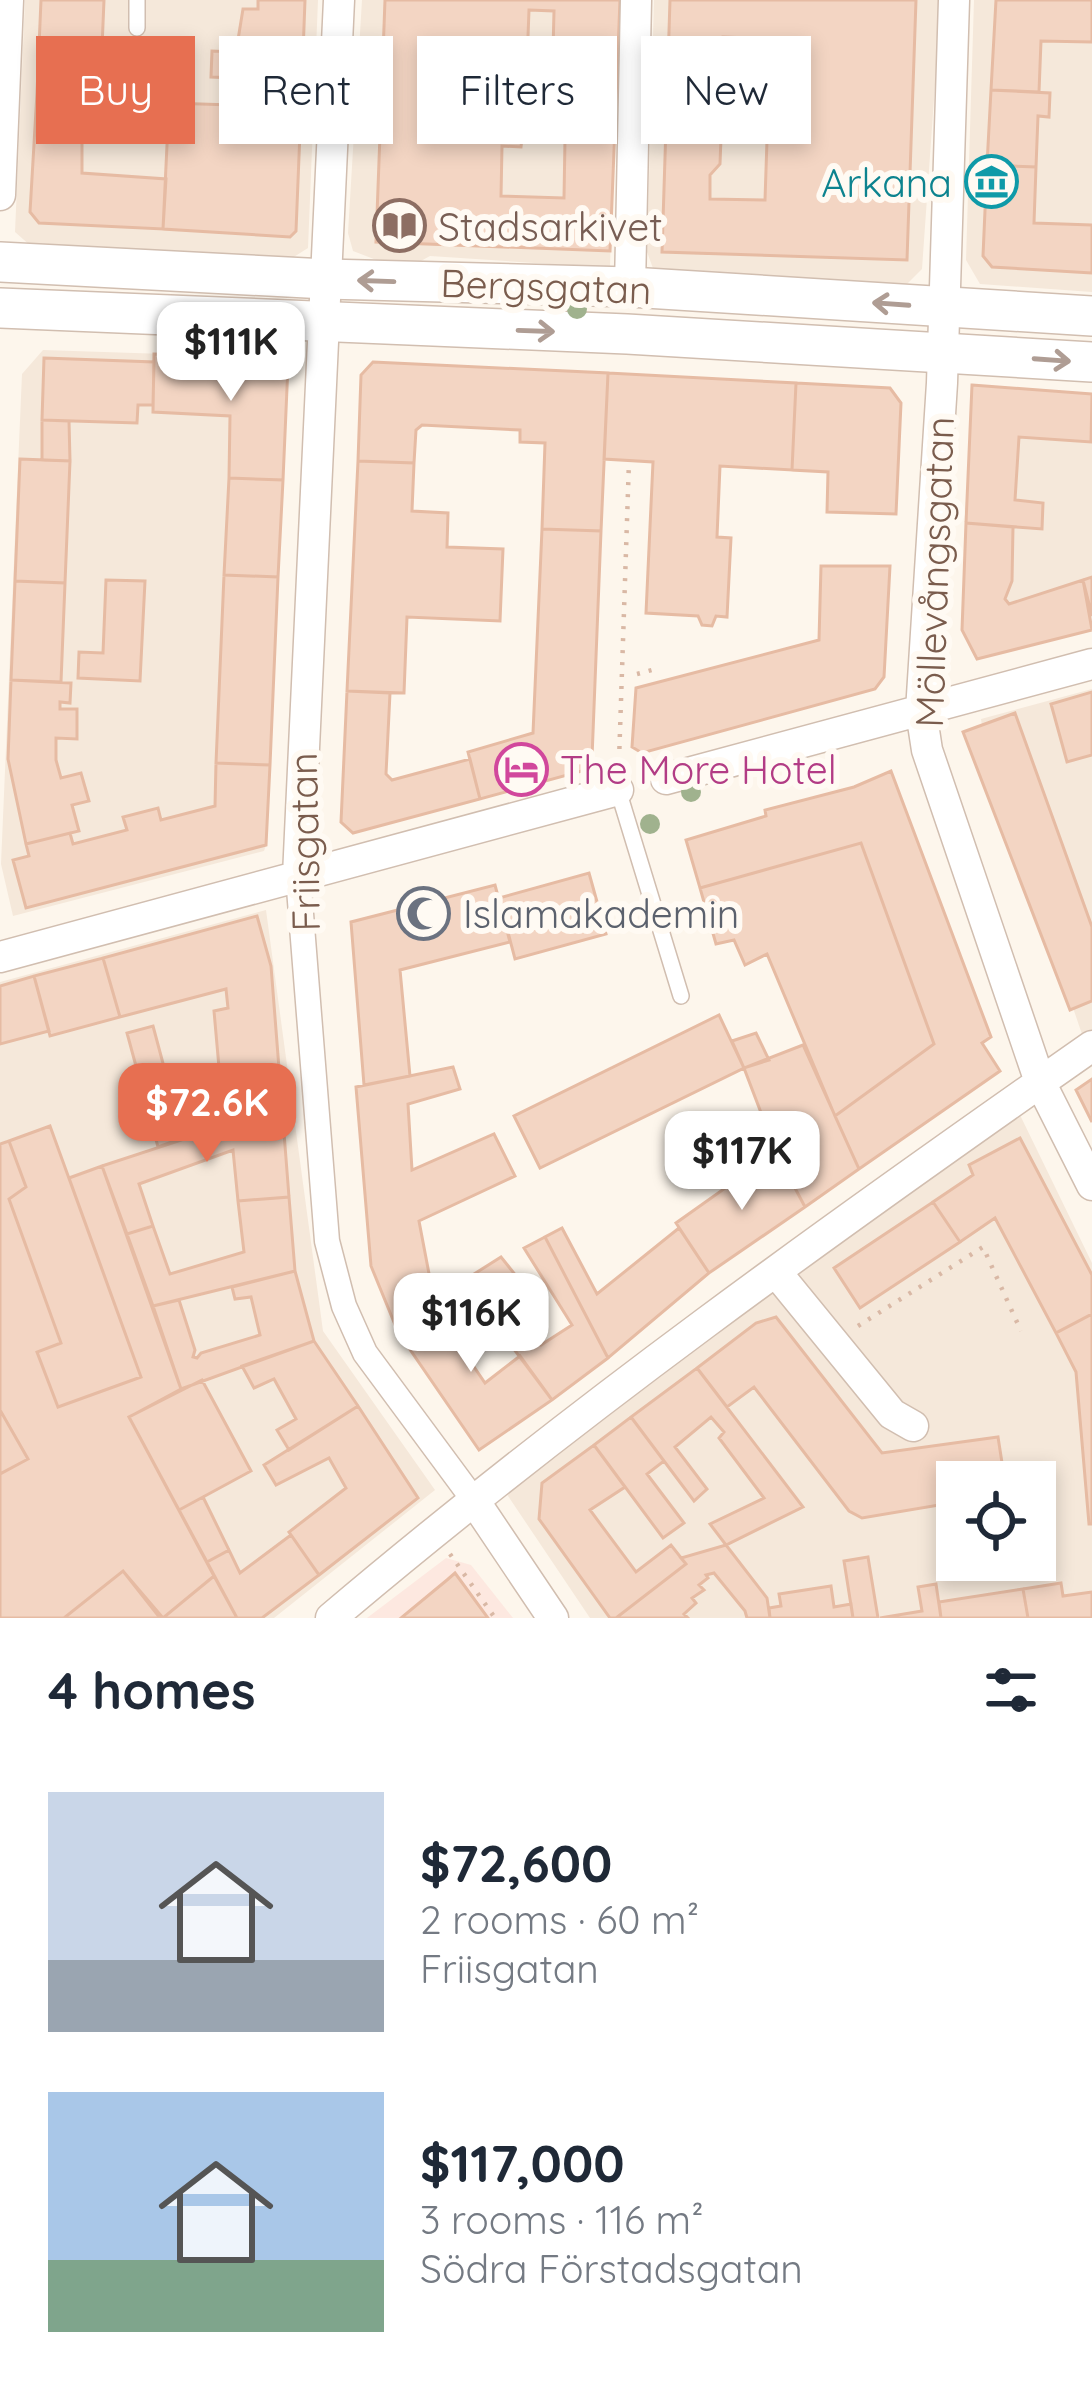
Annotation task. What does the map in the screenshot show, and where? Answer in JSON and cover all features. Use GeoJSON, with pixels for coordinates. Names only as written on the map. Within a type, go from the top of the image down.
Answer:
{"type":"FeatureCollection","features":[{"type":"Feature","properties":{"kind":"street"},"geometry":{"type":"LineString","coordinates":[[0,195],[8,0]]}},
{"type":"Feature","properties":{"kind":"street","name":"Friisgatan"},"geometry":{"type":"LineString","coordinates":[[339,0],[298,876],[327,1241],[344,1306],[365,1353],[554,1618]]}},
{"type":"Feature","properties":{"kind":"street"},"geometry":{"type":"LineString","coordinates":[[630,287],[636,0]]}},
{"type":"Feature","properties":{"kind":"street","name":"Möllevångsgatan"},"geometry":{"type":"LineString","coordinates":[[955,0],[943,353],[921,711],[927,750],[1040,1082],[1092,1185]]}},
{"type":"Feature","properties":{"kind":"street","name":"Bergsgatan"},"geometry":{"type":"LineString","coordinates":[[0,262],[326,279],[630,287],[1092,316]]}},
{"type":"Feature","properties":{"kind":"street","name":"Bergsgatan"},"geometry":{"type":"LineString","coordinates":[[0,308],[628,334],[1092,362]]}},
{"type":"Feature","properties":{"kind":"street"},"geometry":{"type":"LineString","coordinates":[[666,778],[1092,664]]}},
{"type":"Feature","properties":{"kind":"street"},"geometry":{"type":"LineString","coordinates":[[0,957],[618,790]]}},
{"type":"Feature","properties":{"kind":"street"},"geometry":{"type":"LineString","coordinates":[[331,1618],[473,1499],[776,1272],[1092,1046]]}},
{"type":"Feature","properties":{"kind":"street"},"geometry":{"type":"LineString","coordinates":[[776,1272],[892,1414],[913,1426]]}},
{"type":"Feature","properties":{"kind":"lane"},"geometry":{"type":"LineString","coordinates":[[137,0],[137,28]]}},
{"type":"Feature","properties":{"kind":"lane"},"geometry":{"type":"LineString","coordinates":[[618,790],[680,996]]}},
{"type":"Feature","properties":{"kind":"path"},"geometry":{"type":"LineString","coordinates":[[618,790],[629,460]]}},
{"type":"Feature","properties":{"kind":"path"},"geometry":{"type":"LineString","coordinates":[[637,674],[656,669]]}},
{"type":"Feature","properties":{"kind":"path"},"geometry":{"type":"LineString","coordinates":[[833,1341],[983,1247],[1021,1330]]}},
{"type":"Feature","properties":{"kind":"path"},"geometry":{"type":"LineString","coordinates":[[434,1531],[467,1585],[495,1618]]}},
{"type":"Feature","properties":{"kind":"shaded area"},"geometry":{"type":"Polygon","coordinates":[[[25,0],[318,0],[317,36],[219,36],[219,144],[312,144],[308,248],[289,260],[32,247],[15,232],[25,0]]]}},
{"type":"Feature","properties":{"kind":"shaded area"},"geometry":{"type":"Polygon","coordinates":[[[362,0],[617,0],[616,36],[417,36],[417,144],[613,144],[610,268],[430,256],[419,262],[379,261],[353,251],[348,233],[353,144],[393,144],[393,36],[360,36],[362,0]]]}},
{"type":"Feature","properties":{"kind":"shaded area"},"geometry":{"type":"Polygon","coordinates":[[[654,0],[941,0],[922,269],[897,294],[657,279],[647,252],[650,144],[811,144],[811,36],[653,36],[654,0]]]}},
{"type":"Feature","properties":{"kind":"shaded area"},"geometry":{"type":"Polygon","coordinates":[[[974,0],[1092,0],[1092,292],[980,284],[966,260],[974,0]]]}},
{"type":"Feature","properties":{"kind":"shaded area"},"geometry":{"type":"Polygon","coordinates":[[[43,350],[283,358],[288,365],[266,845],[264,851],[13,916],[1,864],[22,374],[43,350]]]}},
{"type":"Feature","properties":{"kind":"shaded area"},"geometry":{"type":"Polygon","coordinates":[[[972,385],[1092,394],[1092,629],[977,659],[962,630],[972,385]]]}},
{"type":"Feature","properties":{"kind":"shaded area"},"geometry":{"type":"Polygon","coordinates":[[[1092,689],[1092,1034],[1084,1040],[986,753],[981,719],[1092,689]]]}},
{"type":"Feature","properties":{"kind":"shaded area"},"geometry":{"type":"Polygon","coordinates":[[[266,910],[323,1331],[435,1490],[274,1618],[0,1618],[0,982],[266,910]]]}},
{"type":"Feature","properties":{"kind":"shaded area"},"geometry":{"type":"Polygon","coordinates":[[[1020,1115],[1092,1263],[1092,1618],[590,1618],[506,1493],[780,1287],[1020,1115]]]}},
{"type":"Feature","properties":{"kind":"shaded area"},"geometry":{"type":"Polygon","coordinates":[[[446,1558],[471,1565],[513,1618],[367,1618],[446,1558]]]}},
{"type":"Feature","properties":{"kind":"building"},"geometry":{"type":"Polygon","coordinates":[[[41,0],[104,0],[102,36],[39,36],[41,0]]]}},
{"type":"Feature","properties":{"kind":"building"},"geometry":{"type":"Polygon","coordinates":[[[258,0],[305,0],[304,36],[239,36],[243,9],[258,9],[258,0]]]}},
{"type":"Feature","properties":{"kind":"building"},"geometry":{"type":"Polygon","coordinates":[[[385,0],[620,0],[617,75],[617,36],[553,36],[554,11],[529,10],[528,36],[417,36],[417,144],[521,144],[502,146],[501,196],[564,198],[565,144],[614,144],[610,251],[376,242],[380,144],[393,144],[393,36],[384,36],[385,0]]]}},
{"type":"Feature","properties":{"kind":"building"},"geometry":{"type":"Polygon","coordinates":[[[670,0],[916,0],[907,260],[662,252],[665,144],[721,144],[720,164],[710,175],[710,199],[765,200],[767,144],[811,144],[811,36],[669,36],[670,0]]]}},
{"type":"Feature","properties":{"kind":"building"},"geometry":{"type":"Polygon","coordinates":[[[996,0],[1092,0],[1092,42],[1041,41],[1039,92],[991,90],[996,0]]]}},
{"type":"Feature","properties":{"kind":"building"},"geometry":{"type":"Polygon","coordinates":[[[212,51],[219,51],[219,77],[211,77],[212,51]]]}},
{"type":"Feature","properties":{"kind":"building"},"geometry":{"type":"Polygon","coordinates":[[[991,90],[1050,93],[1049,117],[1038,116],[1036,167],[987,165],[991,90]]]}},
{"type":"Feature","properties":{"kind":"building"},"geometry":{"type":"Polygon","coordinates":[[[195,104],[219,105],[219,144],[300,144],[296,231],[290,237],[163,229],[167,144],[195,144],[195,104]]]}},
{"type":"Feature","properties":{"kind":"building"},"geometry":{"type":"Polygon","coordinates":[[[36,110],[36,144],[82,144],[82,173],[166,179],[163,229],[39,223],[30,212],[36,110]]]}},
{"type":"Feature","properties":{"kind":"building"},"geometry":{"type":"Polygon","coordinates":[[[987,165],[1036,167],[1034,223],[1092,225],[1092,273],[992,267],[983,256],[987,165]]]}},
{"type":"Feature","properties":{"kind":"building"},"geometry":{"type":"Polygon","coordinates":[[[154,354],[283,358],[288,365],[283,480],[229,478],[230,416],[153,412],[154,354]]]}},
{"type":"Feature","properties":{"kind":"building"},"geometry":{"type":"Polygon","coordinates":[[[44,358],[154,362],[153,405],[138,405],[137,423],[42,420],[44,358]]]}},
{"type":"Feature","properties":{"kind":"building"},"geometry":{"type":"Polygon","coordinates":[[[373,362],[608,373],[601,531],[542,529],[545,443],[520,442],[520,430],[422,425],[416,430],[414,463],[358,461],[361,375],[373,362]]]}},
{"type":"Feature","properties":{"kind":"building"},"geometry":{"type":"Polygon","coordinates":[[[608,373],[796,383],[792,470],[720,466],[717,537],[731,538],[727,617],[716,616],[712,626],[702,625],[698,616],[646,613],[653,462],[604,459],[608,373]]]}},
{"type":"Feature","properties":{"kind":"building"},"geometry":{"type":"Polygon","coordinates":[[[796,383],[890,388],[901,403],[896,514],[827,512],[828,472],[792,470],[796,383]]]}},
{"type":"Feature","properties":{"kind":"building"},"geometry":{"type":"Polygon","coordinates":[[[972,385],[1092,394],[1091,442],[1019,437],[1015,500],[1043,503],[1042,529],[966,523],[972,385]]]}},
{"type":"Feature","properties":{"kind":"building"},"geometry":{"type":"Polygon","coordinates":[[[42,420],[69,421],[70,461],[42,460],[42,420]]]}},
{"type":"Feature","properties":{"kind":"building"},"geometry":{"type":"Polygon","coordinates":[[[20,459],[70,461],[65,583],[15,581],[20,459]]]}},
{"type":"Feature","properties":{"kind":"building"},"geometry":{"type":"Polygon","coordinates":[[[358,461],[414,463],[412,511],[448,513],[447,547],[503,549],[500,621],[407,617],[404,693],[347,691],[358,461]]]}},
{"type":"Feature","properties":{"kind":"building"},"geometry":{"type":"Polygon","coordinates":[[[229,478],[283,480],[278,577],[224,575],[229,478]]]}},
{"type":"Feature","properties":{"kind":"building"},"geometry":{"type":"Polygon","coordinates":[[[966,523],[1013,527],[1012,581],[1005,599],[1009,604],[1083,580],[1092,630],[977,659],[962,630],[966,523]]]}},
{"type":"Feature","properties":{"kind":"building"},"geometry":{"type":"Polygon","coordinates":[[[542,529],[601,531],[592,758],[582,771],[480,799],[468,752],[533,733],[542,529]]]}},
{"type":"Feature","properties":{"kind":"building"},"geometry":{"type":"Polygon","coordinates":[[[821,566],[890,566],[884,677],[875,689],[642,753],[632,747],[636,688],[819,640],[821,566]]]}},
{"type":"Feature","properties":{"kind":"building"},"geometry":{"type":"Polygon","coordinates":[[[224,575],[278,577],[270,765],[216,763],[224,575]]]}},
{"type":"Feature","properties":{"kind":"building"},"geometry":{"type":"Polygon","coordinates":[[[1092,577],[1092,616],[1083,580],[1092,577]]]}},
{"type":"Feature","properties":{"kind":"building"},"geometry":{"type":"Polygon","coordinates":[[[106,580],[145,581],[140,681],[78,678],[79,652],[103,653],[106,580]]]}},
{"type":"Feature","properties":{"kind":"building"},"geometry":{"type":"Polygon","coordinates":[[[15,581],[65,583],[61,682],[11,680],[15,581]]]}},
{"type":"Feature","properties":{"kind":"building"},"geometry":{"type":"Polygon","coordinates":[[[11,680],[71,683],[70,703],[60,702],[60,709],[77,709],[77,739],[56,738],[56,760],[61,778],[81,773],[89,801],[72,805],[79,831],[26,844],[8,759],[11,680]]]}},
{"type":"Feature","properties":{"kind":"building"},"geometry":{"type":"Polygon","coordinates":[[[347,691],[390,693],[386,774],[392,780],[470,759],[480,799],[353,833],[341,822],[347,691]]]}},
{"type":"Feature","properties":{"kind":"building"},"geometry":{"type":"Polygon","coordinates":[[[1092,692],[1092,755],[1067,762],[1051,704],[1092,692]]]}},
{"type":"Feature","properties":{"kind":"building"},"geometry":{"type":"Polygon","coordinates":[[[1015,713],[1092,927],[1092,1001],[1070,1010],[963,732],[1015,713]]]}},
{"type":"Feature","properties":{"kind":"building"},"geometry":{"type":"Polygon","coordinates":[[[216,763],[270,765],[266,845],[26,908],[13,860],[29,856],[26,844],[70,833],[73,844],[127,830],[123,817],[158,808],[161,820],[215,806],[216,763]]]}},
{"type":"Feature","properties":{"kind":"building"},"geometry":{"type":"Polygon","coordinates":[[[891,771],[991,1037],[982,1043],[1000,1071],[859,1169],[835,1116],[934,1044],[861,843],[700,888],[686,840],[891,771]]]}},
{"type":"Feature","properties":{"kind":"building"},"geometry":{"type":"Polygon","coordinates":[[[861,843],[934,1044],[835,1116],[767,954],[745,965],[734,940],[716,944],[700,888],[861,843]]]}},
{"type":"Feature","properties":{"kind":"building"},"geometry":{"type":"Polygon","coordinates":[[[589,873],[606,934],[515,959],[499,898],[589,873]]]}},
{"type":"Feature","properties":{"kind":"building"},"geometry":{"type":"Polygon","coordinates":[[[495,885],[510,942],[400,970],[410,1076],[364,1085],[351,922],[495,885]]]}},
{"type":"Feature","properties":{"kind":"building"},"geometry":{"type":"Polygon","coordinates":[[[257,916],[271,966],[282,1107],[224,1124],[214,1011],[228,1008],[226,989],[120,1017],[103,958],[257,916]]]}},
{"type":"Feature","properties":{"kind":"building"},"geometry":{"type":"Polygon","coordinates":[[[103,958],[120,1017],[50,1036],[34,976],[103,958]]]}},
{"type":"Feature","properties":{"kind":"building"},"geometry":{"type":"Polygon","coordinates":[[[34,976],[49,1031],[0,1044],[0,986],[34,976]]]}},
{"type":"Feature","properties":{"kind":"building"},"geometry":{"type":"Polygon","coordinates":[[[719,1015],[744,1068],[540,1168],[514,1116],[719,1015]]]}},
{"type":"Feature","properties":{"kind":"building"},"geometry":{"type":"Polygon","coordinates":[[[153,1026],[183,1138],[158,1147],[127,1033],[153,1026]]]}},
{"type":"Feature","properties":{"kind":"building"},"geometry":{"type":"Polygon","coordinates":[[[756,1033],[769,1060],[744,1068],[732,1041],[756,1033]]]}},
{"type":"Feature","properties":{"kind":"building"},"geometry":{"type":"Polygon","coordinates":[[[803,1045],[859,1169],[805,1207],[776,1152],[744,1068],[803,1045]]]}},
{"type":"Feature","properties":{"kind":"building"},"geometry":{"type":"Polygon","coordinates":[[[453,1067],[460,1089],[408,1104],[412,1170],[494,1134],[515,1176],[419,1221],[434,1300],[398,1332],[371,1266],[356,1087],[453,1067]]]}},
{"type":"Feature","properties":{"kind":"building"},"geometry":{"type":"Polygon","coordinates":[[[1092,1079],[1092,1122],[1076,1090],[1092,1079]]]}},
{"type":"Feature","properties":{"kind":"building"},"geometry":{"type":"Polygon","coordinates":[[[282,1107],[289,1197],[238,1201],[233,1150],[139,1184],[153,1226],[127,1234],[102,1166],[282,1107]]]}},
{"type":"Feature","properties":{"kind":"building"},"geometry":{"type":"Polygon","coordinates":[[[50,1126],[141,1377],[58,1407],[37,1352],[61,1343],[9,1199],[26,1187],[9,1141],[50,1126]]]}},
{"type":"Feature","properties":{"kind":"building"},"geometry":{"type":"Polygon","coordinates":[[[1020,1138],[1092,1275],[1092,1314],[1056,1333],[995,1218],[960,1242],[933,1202],[973,1175],[969,1165],[1020,1138]]]}},
{"type":"Feature","properties":{"kind":"building"},"geometry":{"type":"Polygon","coordinates":[[[9,1141],[26,1187],[9,1199],[61,1343],[37,1352],[58,1407],[141,1377],[69,1178],[102,1166],[181,1389],[129,1417],[214,1576],[163,1618],[123,1571],[64,1618],[0,1618],[0,1474],[28,1459],[0,1410],[0,1144],[9,1141]]]}},
{"type":"Feature","properties":{"kind":"building"},"geometry":{"type":"Polygon","coordinates":[[[776,1152],[805,1207],[709,1273],[676,1223],[776,1152]]]}},
{"type":"Feature","properties":{"kind":"building"},"geometry":{"type":"Polygon","coordinates":[[[289,1197],[295,1271],[153,1306],[127,1234],[153,1226],[170,1274],[244,1252],[238,1201],[289,1197]]]}},
{"type":"Feature","properties":{"kind":"building"},"geometry":{"type":"Polygon","coordinates":[[[933,1202],[960,1242],[860,1308],[834,1268],[933,1202]]]}},
{"type":"Feature","properties":{"kind":"building"},"geometry":{"type":"Polygon","coordinates":[[[562,1228],[597,1294],[679,1228],[709,1273],[608,1358],[545,1237],[562,1228]]]}},
{"type":"Feature","properties":{"kind":"building"},"geometry":{"type":"Polygon","coordinates":[[[545,1237],[608,1358],[552,1400],[463,1281],[501,1257],[521,1282],[504,1295],[541,1345],[572,1325],[524,1248],[545,1237]]]}},
{"type":"Feature","properties":{"kind":"building"},"geometry":{"type":"Polygon","coordinates":[[[295,1271],[314,1341],[181,1389],[153,1306],[179,1300],[197,1358],[260,1335],[251,1297],[235,1299],[232,1287],[295,1271]]]}},
{"type":"Feature","properties":{"kind":"building"},"geometry":{"type":"Polygon","coordinates":[[[463,1281],[474,1296],[443,1321],[485,1383],[520,1356],[552,1400],[479,1450],[398,1332],[463,1281]]]}},
{"type":"Feature","properties":{"kind":"building"},"geometry":{"type":"Polygon","coordinates":[[[1092,1314],[1089,1524],[1076,1372],[1056,1333],[1092,1314]]]}},
{"type":"Feature","properties":{"kind":"building"},"geometry":{"type":"Polygon","coordinates":[[[776,1317],[882,1453],[998,1437],[1002,1461],[936,1461],[936,1506],[862,1518],[849,1511],[754,1387],[727,1407],[697,1368],[756,1323],[776,1317]]]}},
{"type":"Feature","properties":{"kind":"building"},"geometry":{"type":"Polygon","coordinates":[[[314,1341],[358,1406],[289,1450],[277,1430],[296,1419],[274,1379],[254,1388],[242,1366],[314,1341]]]}},
{"type":"Feature","properties":{"kind":"building"},"geometry":{"type":"Polygon","coordinates":[[[697,1368],[803,1507],[726,1545],[710,1524],[764,1498],[719,1438],[724,1432],[711,1417],[675,1447],[707,1489],[694,1501],[631,1417],[697,1368]]]}},
{"type":"Feature","properties":{"kind":"building"},"geometry":{"type":"Polygon","coordinates":[[[202,1380],[251,1471],[179,1510],[129,1417],[202,1380]]]}},
{"type":"Feature","properties":{"kind":"building"},"geometry":{"type":"Polygon","coordinates":[[[358,1406],[418,1498],[319,1575],[289,1532],[346,1488],[329,1458],[276,1485],[264,1465],[358,1406]]]}},
{"type":"Feature","properties":{"kind":"building"},"geometry":{"type":"Polygon","coordinates":[[[0,1410],[28,1459],[0,1474],[0,1410]]]}},
{"type":"Feature","properties":{"kind":"building"},"geometry":{"type":"Polygon","coordinates":[[[631,1417],[664,1461],[647,1474],[684,1523],[663,1538],[594,1445],[631,1417]]]}},
{"type":"Feature","properties":{"kind":"building"},"geometry":{"type":"Polygon","coordinates":[[[594,1445],[625,1487],[590,1510],[636,1572],[671,1545],[686,1564],[616,1618],[610,1618],[539,1519],[542,1483],[594,1445]]]}},
{"type":"Feature","properties":{"kind":"building"},"geometry":{"type":"Polygon","coordinates":[[[203,1497],[229,1550],[207,1562],[179,1510],[203,1497]]]}},
{"type":"Feature","properties":{"kind":"building"},"geometry":{"type":"Polygon","coordinates":[[[291,1535],[319,1575],[262,1618],[237,1618],[207,1562],[229,1550],[240,1573],[291,1535]]]}},
{"type":"Feature","properties":{"kind":"building"},"geometry":{"type":"Polygon","coordinates":[[[726,1545],[767,1598],[770,1618],[747,1618],[714,1573],[699,1585],[704,1590],[692,1598],[696,1603],[684,1614],[688,1618],[616,1618],[686,1564],[681,1558],[726,1545]]]}},
{"type":"Feature","properties":{"kind":"building"},"geometry":{"type":"Polygon","coordinates":[[[868,1557],[878,1618],[853,1618],[844,1561],[868,1557]]]}},
{"type":"Feature","properties":{"kind":"building"},"geometry":{"type":"Polygon","coordinates":[[[123,1571],[160,1618],[64,1618],[123,1571]]]}},
{"type":"Feature","properties":{"kind":"building"},"geometry":{"type":"Polygon","coordinates":[[[455,1573],[488,1618],[401,1618],[447,1580],[455,1573]]]}},
{"type":"Feature","properties":{"kind":"building"},"geometry":{"type":"Polygon","coordinates":[[[214,1576],[237,1618],[163,1618],[214,1576]]]}},
{"type":"Feature","properties":{"kind":"building"},"geometry":{"type":"Polygon","coordinates":[[[1061,1583],[1063,1596],[1092,1592],[1092,1618],[1028,1618],[1023,1589],[1061,1583]]]}},
{"type":"Feature","properties":{"kind":"building"},"geometry":{"type":"Polygon","coordinates":[[[936,1584],[941,1618],[880,1618],[922,1611],[918,1587],[936,1584]]]}},
{"type":"Feature","properties":{"kind":"building"},"geometry":{"type":"Polygon","coordinates":[[[831,1586],[834,1607],[851,1604],[853,1618],[770,1618],[769,1608],[781,1606],[779,1594],[831,1586]]]}},
{"type":"Feature","properties":{"kind":"building"},"geometry":{"type":"Polygon","coordinates":[[[1023,1589],[1028,1618],[941,1618],[939,1602],[1023,1589]]]}},
{"type":"Feature","properties":{"kind":"place","name":"Arkana"},"geometry":{"type":"Point","coordinates":[991,182]}},
{"type":"Feature","properties":{"kind":"place","name":"Stadsarkivet"},"geometry":{"type":"Point","coordinates":[399,226]}},
{"type":"Feature","properties":{"kind":"place","name":"The More Hotel"},"geometry":{"type":"Point","coordinates":[521,769]}},
{"type":"Feature","properties":{"kind":"place","name":"Islamakademin"},"geometry":{"type":"Point","coordinates":[424,913]}}]}
